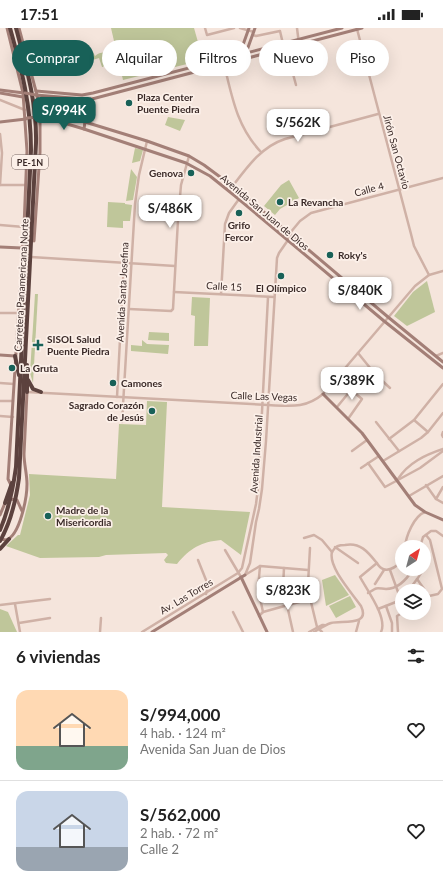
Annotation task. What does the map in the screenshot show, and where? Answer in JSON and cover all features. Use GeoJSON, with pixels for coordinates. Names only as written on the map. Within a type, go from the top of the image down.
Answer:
{"type":"FeatureCollection","features":[{"type":"Feature","properties":{"kind":"highway","name":"Carretera Panamericana Norte"},"geometry":{"type":"LineString","coordinates":[[0,540],[11,517],[15,476],[31,127],[26,88],[10,28]]}},
{"type":"Feature","properties":{"kind":"highway","name":"Carretera Panamericana Norte"},"geometry":{"type":"LineString","coordinates":[[0,530],[13,499],[19,469],[36,143],[36,122],[30,82],[16,28]]}},
{"type":"Feature","properties":{"kind":"highway"},"geometry":{"type":"LineString","coordinates":[[31,255],[34,241]]}},
{"type":"Feature","properties":{"kind":"highway"},"geometry":{"type":"LineString","coordinates":[[26,343],[27,392]]}},
{"type":"Feature","properties":{"kind":"highway"},"geometry":{"type":"LineString","coordinates":[[15,356],[20,379]]}},
{"type":"Feature","properties":{"kind":"highway"},"geometry":{"type":"LineString","coordinates":[[27,376],[31,387],[36,391],[41,392]]}},
{"type":"Feature","properties":{"kind":"highway"},"geometry":{"type":"LineString","coordinates":[[5,503],[15,476]]}},
{"type":"Feature","properties":{"kind":"highway"},"geometry":{"type":"LineString","coordinates":[[0,549],[9,539]]}},
{"type":"Feature","properties":{"kind":"main road"},"geometry":{"type":"LineString","coordinates":[[7,28],[24,93],[23,97],[26,119],[27,152],[24,227],[15,356],[13,417],[8,480],[11,485]]}},
{"type":"Feature","properties":{"kind":"main road"},"geometry":{"type":"LineString","coordinates":[[20,28],[37,94],[40,112],[40,152],[34,241]]}},
{"type":"Feature","properties":{"kind":"main road"},"geometry":{"type":"LineString","coordinates":[[251,40],[255,28]]}},
{"type":"Feature","properties":{"kind":"main road"},"geometry":{"type":"LineString","coordinates":[[296,40],[342,28]]}},
{"type":"Feature","properties":{"kind":"main road"},"geometry":{"type":"LineString","coordinates":[[314,40],[362,28]]}},
{"type":"Feature","properties":{"kind":"main road"},"geometry":{"type":"LineString","coordinates":[[245,40],[249,29]]}},
{"type":"Feature","properties":{"kind":"main road"},"geometry":{"type":"LineString","coordinates":[[37,94],[88,94],[185,69]]}},
{"type":"Feature","properties":{"kind":"main road"},"geometry":{"type":"LineString","coordinates":[[0,90],[88,99],[185,74]]}},
{"type":"Feature","properties":{"kind":"main road"},"geometry":{"type":"LineString","coordinates":[[0,93],[23,97]]}},
{"type":"Feature","properties":{"kind":"main road"},"geometry":{"type":"LineString","coordinates":[[84,129],[88,94]]}},
{"type":"Feature","properties":{"kind":"main road","name":"Avenida San Juan de Dios"},"geometry":{"type":"LineString","coordinates":[[40,112],[85,122],[147,141],[189,156],[204,165],[233,186],[443,362]]}},
{"type":"Feature","properties":{"kind":"main road","name":"Avenida San Juan de Dios"},"geometry":{"type":"LineString","coordinates":[[0,122],[39,117],[145,148],[186,163],[210,176],[384,321],[443,368]]}},
{"type":"Feature","properties":{"kind":"main road"},"geometry":{"type":"LineString","coordinates":[[235,196],[239,191]]}},
{"type":"Feature","properties":{"kind":"main road"},"geometry":{"type":"LineString","coordinates":[[0,247],[22,248]]}},
{"type":"Feature","properties":{"kind":"main road"},"geometry":{"type":"LineString","coordinates":[[0,355],[15,356]]}},
{"type":"Feature","properties":{"kind":"main road"},"geometry":{"type":"LineString","coordinates":[[0,540],[9,539],[16,531],[27,488],[24,457],[27,392]]}},
{"type":"Feature","properties":{"kind":"main road"},"geometry":{"type":"LineString","coordinates":[[323,394],[367,440],[415,504],[425,512],[443,520]]}},
{"type":"Feature","properties":{"kind":"main road"},"geometry":{"type":"LineString","coordinates":[[0,515],[5,503],[13,499],[20,504],[22,512]]}},
{"type":"Feature","properties":{"kind":"main road","name":"Av. Las Torres"},"geometry":{"type":"LineString","coordinates":[[152,632],[245,575]]}},
{"type":"Feature","properties":{"kind":"main road"},"geometry":{"type":"LineString","coordinates":[[240,577],[267,632]]}},
{"type":"Feature","properties":{"kind":"street"},"geometry":{"type":"LineString","coordinates":[[205,28],[207,35],[234,28]]}},
{"type":"Feature","properties":{"kind":"street"},"geometry":{"type":"LineString","coordinates":[[240,28],[249,29],[256,36],[280,31],[282,40]]}},
{"type":"Feature","properties":{"kind":"street"},"geometry":{"type":"LineString","coordinates":[[297,28],[299,39]]}},
{"type":"Feature","properties":{"kind":"street","name":"Jirón San Octavio"},"geometry":{"type":"LineString","coordinates":[[357,29],[378,114],[413,241],[429,275]]}},
{"type":"Feature","properties":{"kind":"street"},"geometry":{"type":"LineString","coordinates":[[227,76],[242,126],[261,152]]}},
{"type":"Feature","properties":{"kind":"street"},"geometry":{"type":"LineString","coordinates":[[294,76],[296,85]]}},
{"type":"Feature","properties":{"kind":"street"},"geometry":{"type":"LineString","coordinates":[[0,100],[24,110]]}},
{"type":"Feature","properties":{"kind":"street"},"geometry":{"type":"LineString","coordinates":[[229,191],[261,152],[274,143],[378,114]]}},
{"type":"Feature","properties":{"kind":"street"},"geometry":{"type":"LineString","coordinates":[[0,134],[2,153],[0,185],[25,185]]}},
{"type":"Feature","properties":{"kind":"street","name":"Avenida Santa Josefina"},"geometry":{"type":"LineString","coordinates":[[122,422],[135,204],[139,175],[147,141]]}},
{"type":"Feature","properties":{"kind":"street"},"geometry":{"type":"LineString","coordinates":[[129,309],[171,311],[173,309],[181,185],[189,156]]}},
{"type":"Feature","properties":{"kind":"street","name":"Calle 4"},"geometry":{"type":"LineString","coordinates":[[288,240],[290,233],[303,218],[312,213],[443,178]]}},
{"type":"Feature","properties":{"kind":"street"},"geometry":{"type":"LineString","coordinates":[[221,294],[225,224],[228,213],[239,199]]}},
{"type":"Feature","properties":{"kind":"street"},"geometry":{"type":"LineString","coordinates":[[0,225],[24,227]]}},
{"type":"Feature","properties":{"kind":"street","name":"Avenida Industrial"},"geometry":{"type":"LineString","coordinates":[[245,575],[250,563],[256,522],[260,509],[266,441],[277,258],[288,240]]}},
{"type":"Feature","properties":{"kind":"street"},"geometry":{"type":"LineString","coordinates":[[31,255],[175,266]]}},
{"type":"Feature","properties":{"kind":"street","name":"Avenida Santa Josefina"},"geometry":{"type":"LineString","coordinates":[[117,397],[124,263]]}},
{"type":"Feature","properties":{"kind":"street","name":"Calle Las Vegas"},"geometry":{"type":"LineString","coordinates":[[27,392],[298,406],[310,402],[323,394],[412,289],[429,275],[443,271]]}},
{"type":"Feature","properties":{"kind":"street","name":"Calle 15"},"geometry":{"type":"LineString","coordinates":[[174,292],[274,297]]}},
{"type":"Feature","properties":{"kind":"street"},"geometry":{"type":"LineString","coordinates":[[238,573],[244,563],[256,504],[263,404],[268,297]]}},
{"type":"Feature","properties":{"kind":"street"},"geometry":{"type":"LineString","coordinates":[[0,313],[18,313]]}},
{"type":"Feature","properties":{"kind":"street"},"geometry":{"type":"LineString","coordinates":[[358,353],[375,374],[390,388]]}},
{"type":"Feature","properties":{"kind":"street"},"geometry":{"type":"LineString","coordinates":[[436,356],[443,353]]}},
{"type":"Feature","properties":{"kind":"street"},"geometry":{"type":"LineString","coordinates":[[0,383],[14,384]]}},
{"type":"Feature","properties":{"kind":"street"},"geometry":{"type":"LineString","coordinates":[[389,439],[414,420],[443,384]]}},
{"type":"Feature","properties":{"kind":"street"},"geometry":{"type":"LineString","coordinates":[[337,407],[351,390],[362,399],[348,419]]}},
{"type":"Feature","properties":{"kind":"street"},"geometry":{"type":"LineString","coordinates":[[0,400],[13,401]]}},
{"type":"Feature","properties":{"kind":"street"},"geometry":{"type":"LineString","coordinates":[[382,461],[421,438],[428,432],[443,413]]}},
{"type":"Feature","properties":{"kind":"street"},"geometry":{"type":"LineString","coordinates":[[0,416],[13,417]]}},
{"type":"Feature","properties":{"kind":"street"},"geometry":{"type":"LineString","coordinates":[[414,420],[428,432]]}},
{"type":"Feature","properties":{"kind":"street"},"geometry":{"type":"LineString","coordinates":[[376,422],[399,451]]}},
{"type":"Feature","properties":{"kind":"street"},"geometry":{"type":"LineString","coordinates":[[443,432],[443,437]]}},
{"type":"Feature","properties":{"kind":"street"},"geometry":{"type":"LineString","coordinates":[[352,451],[367,440]]}},
{"type":"Feature","properties":{"kind":"street"},"geometry":{"type":"LineString","coordinates":[[368,463],[385,487],[420,468],[443,450]]}},
{"type":"Feature","properties":{"kind":"street"},"geometry":{"type":"LineString","coordinates":[[397,480],[406,468],[423,457],[443,450]]}},
{"type":"Feature","properties":{"kind":"street"},"geometry":{"type":"LineString","coordinates":[[361,468],[379,456]]}},
{"type":"Feature","properties":{"kind":"street"},"geometry":{"type":"LineString","coordinates":[[409,496],[443,476]]}},
{"type":"Feature","properties":{"kind":"street"},"geometry":{"type":"LineString","coordinates":[[426,485],[436,499],[443,504]]}},
{"type":"Feature","properties":{"kind":"street"},"geometry":{"type":"LineString","coordinates":[[436,499],[443,487]]}},
{"type":"Feature","properties":{"kind":"street"},"geometry":{"type":"LineString","coordinates":[[406,540],[409,531],[420,515],[425,512]]}},
{"type":"Feature","properties":{"kind":"street"},"geometry":{"type":"LineString","coordinates":[[422,540],[426,534],[434,530],[443,536]]}},
{"type":"Feature","properties":{"kind":"street"},"geometry":{"type":"LineString","coordinates":[[426,534],[430,540],[442,589],[438,594],[431,596]]}},
{"type":"Feature","properties":{"kind":"street"},"geometry":{"type":"LineString","coordinates":[[304,538],[314,535],[322,540],[332,552]]}},
{"type":"Feature","properties":{"kind":"street"},"geometry":{"type":"LineString","coordinates":[[356,632],[359,620],[362,616],[362,609],[334,566],[331,558],[332,552],[335,547],[348,544],[359,546],[370,553],[384,570],[390,570],[395,566]]}},
{"type":"Feature","properties":{"kind":"street"},"geometry":{"type":"LineString","coordinates":[[335,547],[358,563]]}},
{"type":"Feature","properties":{"kind":"street"},"geometry":{"type":"LineString","coordinates":[[310,548],[308,570],[310,599],[318,628],[322,632]]}},
{"type":"Feature","properties":{"kind":"street"},"geometry":{"type":"LineString","coordinates":[[225,550],[240,577]]}},
{"type":"Feature","properties":{"kind":"street"},"geometry":{"type":"LineString","coordinates":[[198,560],[208,585],[206,594]]}},
{"type":"Feature","properties":{"kind":"street"},"geometry":{"type":"LineString","coordinates":[[377,563],[360,577],[378,609],[383,627],[381,632]]}},
{"type":"Feature","properties":{"kind":"street"},"geometry":{"type":"LineString","coordinates":[[245,575],[260,566],[308,570]]}},
{"type":"Feature","properties":{"kind":"street"},"geometry":{"type":"LineString","coordinates":[[260,566],[258,589],[263,612]]}},
{"type":"Feature","properties":{"kind":"street"},"geometry":{"type":"LineString","coordinates":[[284,568],[283,585],[293,632]]}},
{"type":"Feature","properties":{"kind":"street"},"geometry":{"type":"LineString","coordinates":[[375,584],[384,570]]}},
{"type":"Feature","properties":{"kind":"street"},"geometry":{"type":"LineString","coordinates":[[390,570],[395,584]]}},
{"type":"Feature","properties":{"kind":"street","name":"Av. Las Torres"},"geometry":{"type":"LineString","coordinates":[[142,632],[238,573]]}},
{"type":"Feature","properties":{"kind":"street"},"geometry":{"type":"LineString","coordinates":[[401,584],[407,576]]}},
{"type":"Feature","properties":{"kind":"street"},"geometry":{"type":"LineString","coordinates":[[413,584],[417,578],[421,584]]}},
{"type":"Feature","properties":{"kind":"street"},"geometry":{"type":"LineString","coordinates":[[368,592],[377,587],[387,589],[395,586]]}},
{"type":"Feature","properties":{"kind":"street"},"geometry":{"type":"LineString","coordinates":[[0,606],[50,599]]}},
{"type":"Feature","properties":{"kind":"street"},"geometry":{"type":"LineString","coordinates":[[259,616],[263,612],[286,604],[310,599]]}},
{"type":"Feature","properties":{"kind":"street"},"geometry":{"type":"LineString","coordinates":[[378,609],[395,602]]}},
{"type":"Feature","properties":{"kind":"street"},"geometry":{"type":"LineString","coordinates":[[15,604],[20,632]]}},
{"type":"Feature","properties":{"kind":"street"},"geometry":{"type":"LineString","coordinates":[[386,606],[392,623],[392,632]]}},
{"type":"Feature","properties":{"kind":"street"},"geometry":{"type":"LineString","coordinates":[[233,612],[243,632]]}},
{"type":"Feature","properties":{"kind":"street"},"geometry":{"type":"LineString","coordinates":[[19,623],[50,618]]}},
{"type":"Feature","properties":{"kind":"street"},"geometry":{"type":"LineString","coordinates":[[100,632],[101,618]]}},
{"type":"Feature","properties":{"kind":"street"},"geometry":{"type":"LineString","coordinates":[[309,632],[322,625],[325,626],[334,622],[359,620]]}},
{"type":"Feature","properties":{"kind":"street"},"geometry":{"type":"LineString","coordinates":[[397,620],[398,632]]}},
{"type":"Feature","properties":{"kind":"street"},"geometry":{"type":"LineString","coordinates":[[314,632],[318,628]]}},
{"type":"Feature","properties":{"kind":"green space"},"geometry":{"type":"Polygon","coordinates":[[[111,28],[194,28],[197,40],[185,40],[185,64],[177,66],[177,40],[114,40],[111,28]]]}},
{"type":"Feature","properties":{"kind":"green space"},"geometry":{"type":"Polygon","coordinates":[[[102,52],[102,67],[99,58],[94,60],[94,54],[95,56],[102,52]]]}},
{"type":"Feature","properties":{"kind":"green space"},"geometry":{"type":"Polygon","coordinates":[[[122,76],[139,76],[123,80],[122,76]]]}},
{"type":"Feature","properties":{"kind":"green space"},"geometry":{"type":"Polygon","coordinates":[[[168,117],[185,120],[180,131],[165,125],[168,117]]]}},
{"type":"Feature","properties":{"kind":"green space"},"geometry":{"type":"Polygon","coordinates":[[[135,148],[143,150],[140,161],[132,163],[135,148]]]}},
{"type":"Feature","properties":{"kind":"green space"},"geometry":{"type":"Polygon","coordinates":[[[131,169],[137,177],[133,200],[126,201],[131,169]]]}},
{"type":"Feature","properties":{"kind":"green space","name":"La Revancha"},"geometry":{"type":"Polygon","coordinates":[[[289,180],[299,198],[280,209],[275,215],[264,206],[281,185],[289,180]]]}},
{"type":"Feature","properties":{"kind":"green space"},"geometry":{"type":"Polygon","coordinates":[[[108,202],[132,205],[130,221],[123,221],[123,228],[107,227],[108,202]]]}},
{"type":"Feature","properties":{"kind":"green space"},"geometry":{"type":"Polygon","coordinates":[[[427,281],[435,312],[407,326],[394,316],[413,292],[427,281]]]}},
{"type":"Feature","properties":{"kind":"green space"},"geometry":{"type":"Polygon","coordinates":[[[35,294],[38,294],[33,383],[30,373],[35,294]]]}},
{"type":"Feature","properties":{"kind":"green space"},"geometry":{"type":"Polygon","coordinates":[[[192,297],[210,298],[208,346],[194,346],[195,316],[191,315],[192,297]]]}},
{"type":"Feature","properties":{"kind":"green space"},"geometry":{"type":"Polygon","coordinates":[[[149,332],[169,333],[169,341],[148,340],[149,332]]]}},
{"type":"Feature","properties":{"kind":"green space"},"geometry":{"type":"Polygon","coordinates":[[[142,340],[147,344],[169,345],[168,354],[131,351],[131,345],[142,346],[142,340]]]}},
{"type":"Feature","properties":{"kind":"green space"},"geometry":{"type":"Polygon","coordinates":[[[147,401],[167,402],[162,507],[250,512],[241,555],[221,540],[208,542],[196,547],[177,564],[166,563],[164,560],[168,555],[166,553],[106,555],[99,557],[40,558],[6,546],[18,535],[20,535],[30,495],[29,474],[116,479],[119,424],[146,425],[147,401]]]}},
{"type":"Feature","properties":{"kind":"green space"},"geometry":{"type":"Polygon","coordinates":[[[335,575],[349,595],[326,606],[322,580],[335,575]]]}},
{"type":"Feature","properties":{"kind":"green space"},"geometry":{"type":"Polygon","coordinates":[[[350,596],[356,607],[336,618],[329,606],[350,596]]]}},
{"type":"Feature","properties":{"kind":"green space"},"geometry":{"type":"Polygon","coordinates":[[[0,609],[8,612],[17,632],[0,632],[0,609]]]}},
{"type":"Feature","properties":{"kind":"place","name":"Plaza Center Puente Piedra"},"geometry":{"type":"Point","coordinates":[129,103]}},
{"type":"Feature","properties":{"kind":"place","name":"Genova"},"geometry":{"type":"Point","coordinates":[191,173]}},
{"type":"Feature","properties":{"kind":"place","name":"La Revancha"},"geometry":{"type":"Point","coordinates":[280,202]}},
{"type":"Feature","properties":{"kind":"place","name":"Grifo Fercor"},"geometry":{"type":"Point","coordinates":[239,213]}},
{"type":"Feature","properties":{"kind":"place","name":"Roky's"},"geometry":{"type":"Point","coordinates":[330,255]}},
{"type":"Feature","properties":{"kind":"place","name":"El Olímpico"},"geometry":{"type":"Point","coordinates":[281,276]}},
{"type":"Feature","properties":{"kind":"place","name":"SISOL Salud Puente Piedra"},"geometry":{"type":"Point","coordinates":[38,345]}},
{"type":"Feature","properties":{"kind":"place","name":"La Gruta"},"geometry":{"type":"Point","coordinates":[12,368]}},
{"type":"Feature","properties":{"kind":"place","name":"Camones"},"geometry":{"type":"Point","coordinates":[113,383]}},
{"type":"Feature","properties":{"kind":"place","name":"Sagrado Corazón de Jesús"},"geometry":{"type":"Point","coordinates":[152,411]}},
{"type":"Feature","properties":{"kind":"place","name":"Madre de la Misericordia"},"geometry":{"type":"Point","coordinates":[48,516]}}]}
